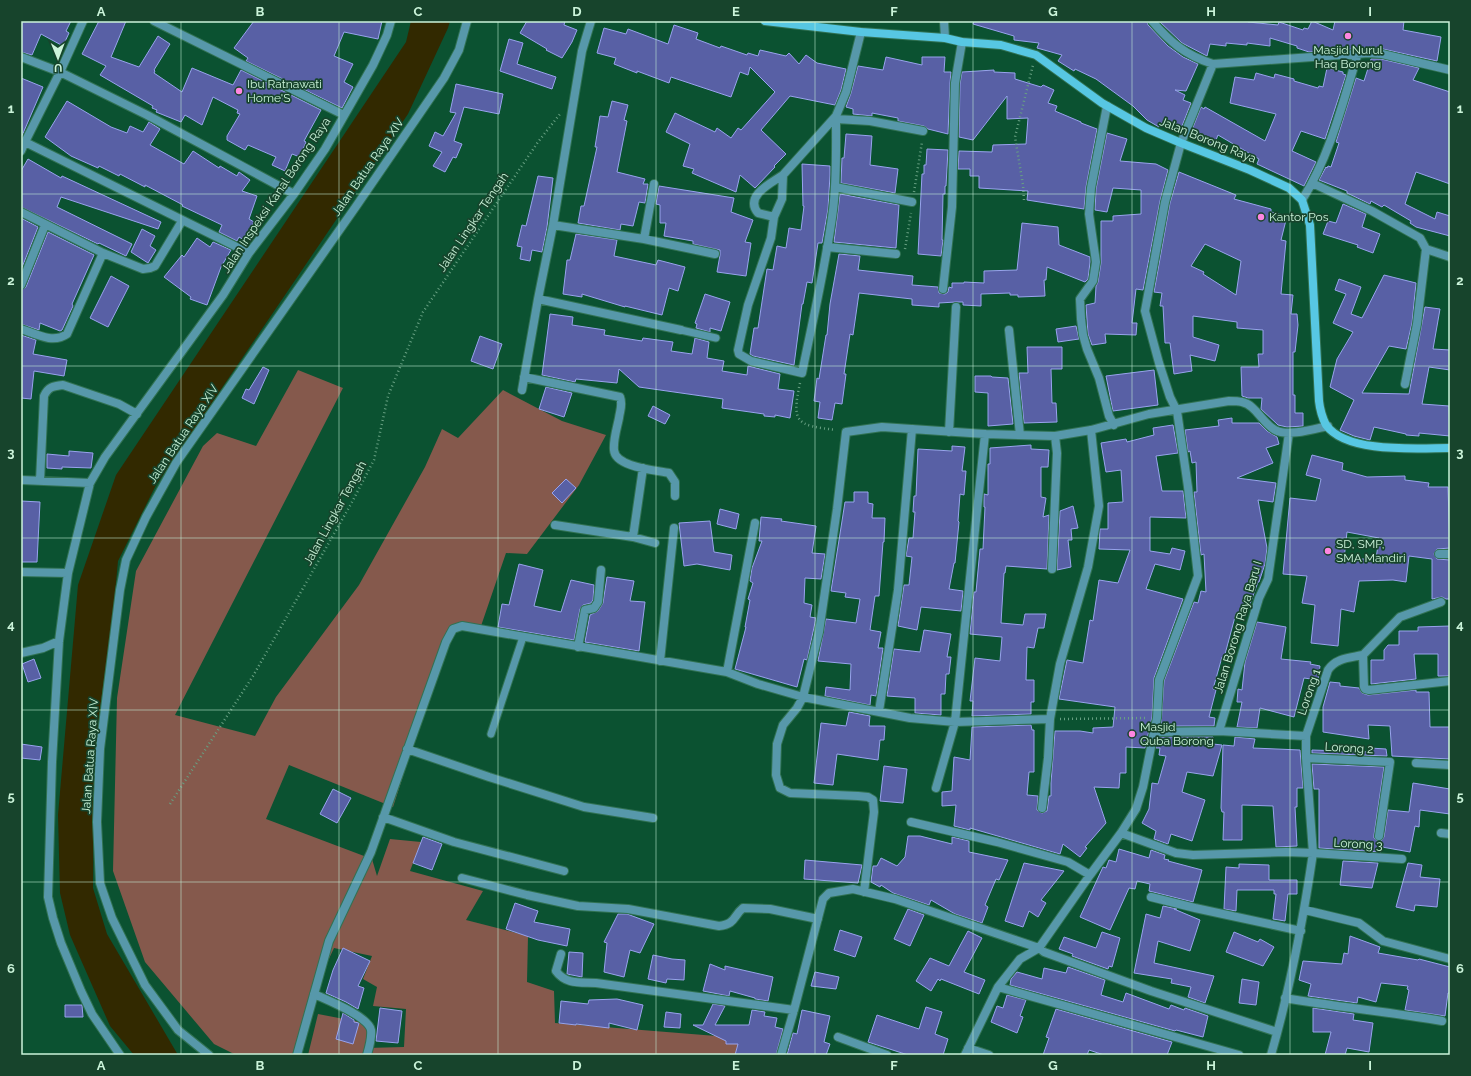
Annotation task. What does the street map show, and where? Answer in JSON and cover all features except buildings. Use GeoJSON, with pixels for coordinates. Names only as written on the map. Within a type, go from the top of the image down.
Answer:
{"type":"FeatureCollection","features":[{"type":"Feature","properties":{"kind":"main road","name":"Jalan Borong Raya"},"geometry":{"type":"LineString","coordinates":[[765,21],[861,32],[945,38],[962,42],[1001,45],[1036,55],[1107,106],[1146,128],[1181,144],[1250,170],[1289,188],[1302,200]]}},
{"type":"Feature","properties":{"kind":"main road"},"geometry":{"type":"LineString","coordinates":[[1302,200],[1310,225],[1319,401],[1323,419],[1328,426],[1338,434],[1359,444],[1372,447],[1450,448]]}},
{"type":"Feature","properties":{"kind":"street"},"geometry":{"type":"LineString","coordinates":[[21,151],[83,21]]}},
{"type":"Feature","properties":{"kind":"street"},"geometry":{"type":"LineString","coordinates":[[154,21],[344,115]]}},
{"type":"Feature","properties":{"kind":"street","name":"Jalan Inspeksi Kanal Borong Raya"},"geometry":{"type":"LineString","coordinates":[[120,1055],[92,1014],[81,991],[61,943],[48,897],[52,762],[59,641],[68,573],[90,483],[105,457],[223,296],[249,254],[294,194],[324,149],[373,65],[387,35],[390,21]]}},
{"type":"Feature","properties":{"kind":"street","name":"Jalan Batua Raya XIV"},"geometry":{"type":"LineString","coordinates":[[209,1055],[178,1030],[145,985],[112,918],[100,883],[97,822],[100,749],[120,590],[126,560],[146,517],[176,462],[357,205],[444,78],[459,50],[467,21]]}},
{"type":"Feature","properties":{"kind":"street"},"geometry":{"type":"LineString","coordinates":[[522,390],[553,225],[582,50],[591,21]]}},
{"type":"Feature","properties":{"kind":"street"},"geometry":{"type":"LineString","coordinates":[[944,21],[945,38]]}},
{"type":"Feature","properties":{"kind":"street"},"geometry":{"type":"LineString","coordinates":[[1152,21],[1164,36],[1174,44],[1197,59],[1213,64],[1358,53],[1382,54],[1450,70]]}},
{"type":"Feature","properties":{"kind":"street"},"geometry":{"type":"LineString","coordinates":[[774,217],[758,213],[753,203],[755,198],[766,186],[783,175],[836,117],[846,92],[861,32]]}},
{"type":"Feature","properties":{"kind":"street"},"geometry":{"type":"LineString","coordinates":[[943,289],[952,207],[955,83],[962,42]]}},
{"type":"Feature","properties":{"kind":"street"},"geometry":{"type":"LineString","coordinates":[[1302,200],[1312,183],[1333,133],[1358,53]]}},
{"type":"Feature","properties":{"kind":"street"},"geometry":{"type":"LineString","coordinates":[[21,57],[60,72],[147,115],[294,194]]}},
{"type":"Feature","properties":{"kind":"street"},"geometry":{"type":"LineString","coordinates":[[989,1055],[966,1052],[998,987],[1020,959],[1039,948],[1121,833],[1136,809],[1143,787],[1154,732],[1159,680],[1198,576],[1188,487],[1177,411],[1170,396],[1159,363],[1145,311],[1165,202],[1181,144],[1213,64]]}},
{"type":"Feature","properties":{"kind":"street"},"geometry":{"type":"LineString","coordinates":[[1107,106],[1092,181],[1089,214],[1096,262],[1093,281],[1080,299],[1079,306],[1085,342],[1098,378],[1109,416],[1114,425]]}},
{"type":"Feature","properties":{"kind":"street"},"geometry":{"type":"LineString","coordinates":[[836,117],[870,121],[923,131]]}},
{"type":"Feature","properties":{"kind":"street"},"geometry":{"type":"LineString","coordinates":[[783,175],[782,199],[774,217],[771,238],[748,305],[738,350],[739,354],[751,361],[802,373],[823,276],[833,210],[835,187],[836,117]]}},
{"type":"Feature","properties":{"kind":"street"},"geometry":{"type":"LineString","coordinates":[[25,142],[249,254]]}},
{"type":"Feature","properties":{"kind":"street"},"geometry":{"type":"LineString","coordinates":[[1312,183],[1372,211],[1420,238],[1426,249],[1417,324],[1405,384]]}},
{"type":"Feature","properties":{"kind":"street"},"geometry":{"type":"LineString","coordinates":[[644,238],[654,184]]}},
{"type":"Feature","properties":{"kind":"street"},"geometry":{"type":"LineString","coordinates":[[835,187],[912,202]]}},
{"type":"Feature","properties":{"kind":"street"},"geometry":{"type":"LineString","coordinates":[[21,212],[103,253],[140,268],[150,268],[155,266],[182,221]]}},
{"type":"Feature","properties":{"kind":"street"},"geometry":{"type":"LineString","coordinates":[[21,285],[45,225]]}},
{"type":"Feature","properties":{"kind":"street"},"geometry":{"type":"LineString","coordinates":[[553,225],[644,238],[715,254]]}},
{"type":"Feature","properties":{"kind":"street"},"geometry":{"type":"LineString","coordinates":[[827,247],[896,254]]}},
{"type":"Feature","properties":{"kind":"street"},"geometry":{"type":"LineString","coordinates":[[1426,249],[1450,257]]}},
{"type":"Feature","properties":{"kind":"street"},"geometry":{"type":"LineString","coordinates":[[21,329],[50,339],[60,338],[67,334],[103,253]]}},
{"type":"Feature","properties":{"kind":"street"},"geometry":{"type":"LineString","coordinates":[[538,299],[681,330]]}},
{"type":"Feature","properties":{"kind":"street"},"geometry":{"type":"LineString","coordinates":[[949,432],[956,306]]}},
{"type":"Feature","properties":{"kind":"street"},"geometry":{"type":"LineString","coordinates":[[1009,330],[1020,435]]}},
{"type":"Feature","properties":{"kind":"street"},"geometry":{"type":"LineString","coordinates":[[524,377],[620,397],[622,404],[614,450],[617,457],[624,462],[669,473],[676,482],[675,496]]}},
{"type":"Feature","properties":{"kind":"street"},"geometry":{"type":"LineString","coordinates":[[40,481],[44,396],[47,389],[54,386],[63,385],[119,404],[137,414]]}},
{"type":"Feature","properties":{"kind":"street"},"geometry":{"type":"LineString","coordinates":[[864,892],[874,812],[873,800],[868,797],[858,796],[790,793],[780,788],[776,775],[777,744],[783,725],[797,708],[803,697],[819,632],[837,509],[846,432],[882,427],[985,434],[1055,436],[1114,425],[1149,414],[1177,411],[1229,401],[1242,402],[1250,406],[1267,424],[1275,430],[1289,433],[1328,426]]}},
{"type":"Feature","properties":{"kind":"street"},"geometry":{"type":"LineString","coordinates":[[879,711],[898,590],[912,429]]}},
{"type":"Feature","properties":{"kind":"street"},"geometry":{"type":"LineString","coordinates":[[1042,808],[1048,758],[1050,719],[1060,664],[1088,568],[1099,506],[1091,430]]}},
{"type":"Feature","properties":{"kind":"street","name":"Jalan Borong Raya Baru I"},"geometry":{"type":"LineString","coordinates":[[1218,731],[1259,598],[1268,579],[1289,433]]}},
{"type":"Feature","properties":{"kind":"street"},"geometry":{"type":"LineString","coordinates":[[936,788],[955,722],[985,434]]}},
{"type":"Feature","properties":{"kind":"street"},"geometry":{"type":"LineString","coordinates":[[1052,569],[1056,466],[1055,436]]}},
{"type":"Feature","properties":{"kind":"street"},"geometry":{"type":"LineString","coordinates":[[633,537],[644,468]]}},
{"type":"Feature","properties":{"kind":"street"},"geometry":{"type":"LineString","coordinates":[[21,480],[90,483]]}},
{"type":"Feature","properties":{"kind":"street"},"geometry":{"type":"LineString","coordinates":[[727,672],[756,524]]}},
{"type":"Feature","properties":{"kind":"street"},"geometry":{"type":"LineString","coordinates":[[555,525],[633,537],[655,543]]}},
{"type":"Feature","properties":{"kind":"street"},"geometry":{"type":"LineString","coordinates":[[660,661],[674,528]]}},
{"type":"Feature","properties":{"kind":"street"},"geometry":{"type":"LineString","coordinates":[[1439,554],[1450,554]]}},
{"type":"Feature","properties":{"kind":"street"},"geometry":{"type":"LineString","coordinates":[[578,647],[585,610],[594,608],[598,602],[601,570]]}},
{"type":"Feature","properties":{"kind":"street"},"geometry":{"type":"LineString","coordinates":[[21,572],[68,573]]}},
{"type":"Feature","properties":{"kind":"street"},"geometry":{"type":"LineString","coordinates":[[1441,602],[1400,617],[1363,655],[1364,689],[1369,690],[1450,681]]}},
{"type":"Feature","properties":{"kind":"street"},"geometry":{"type":"LineString","coordinates":[[296,1055],[329,941],[371,852],[446,642],[453,629],[462,626],[727,672],[758,684],[803,697],[910,718],[955,722],[1050,719]]}},
{"type":"Feature","properties":{"kind":"street"},"geometry":{"type":"LineString","coordinates":[[21,654],[43,648],[59,641]]}},
{"type":"Feature","properties":{"kind":"street","name":"Lorong 1"},"geometry":{"type":"LineString","coordinates":[[1306,736],[1328,670],[1332,664],[1340,660],[1363,655]]}},
{"type":"Feature","properties":{"kind":"street"},"geometry":{"type":"LineString","coordinates":[[1154,732],[1218,731],[1306,736],[1306,758],[1313,853],[1301,931],[1271,1055]]}},
{"type":"Feature","properties":{"kind":"street"},"geometry":{"type":"LineString","coordinates":[[407,749],[584,807],[653,818]]}},
{"type":"Feature","properties":{"kind":"street","name":"Lorong 2"},"geometry":{"type":"LineString","coordinates":[[1306,758],[1390,762],[1379,836]]}},
{"type":"Feature","properties":{"kind":"street"},"geometry":{"type":"LineString","coordinates":[[1416,763],[1450,765]]}},
{"type":"Feature","properties":{"kind":"street"},"geometry":{"type":"LineString","coordinates":[[383,817],[454,842],[564,870]]}},
{"type":"Feature","properties":{"kind":"street"},"geometry":{"type":"LineString","coordinates":[[911,822],[997,842],[1068,862],[1090,875]]}},
{"type":"Feature","properties":{"kind":"street","name":"Lorong 3"},"geometry":{"type":"LineString","coordinates":[[1121,833],[1176,853],[1192,855],[1286,852],[1402,859]]}},
{"type":"Feature","properties":{"kind":"street"},"geometry":{"type":"LineString","coordinates":[[1441,833],[1450,834]]}},
{"type":"Feature","properties":{"kind":"street"},"geometry":{"type":"LineString","coordinates":[[462,878],[527,895],[578,906],[628,909],[719,926],[729,923],[742,908],[770,909],[818,919]]}},
{"type":"Feature","properties":{"kind":"street"},"geometry":{"type":"LineString","coordinates":[[780,1055],[794,1010],[823,899],[829,893],[853,889],[895,899],[1039,948],[1044,952],[1151,991],[1277,1032]]}},
{"type":"Feature","properties":{"kind":"street"},"geometry":{"type":"LineString","coordinates":[[1151,897],[1301,931]]}},
{"type":"Feature","properties":{"kind":"street"},"geometry":{"type":"LineString","coordinates":[[1305,910],[1359,923],[1383,941],[1450,959]]}},
{"type":"Feature","properties":{"kind":"street"},"geometry":{"type":"LineString","coordinates":[[561,954],[556,971],[560,977],[570,982],[596,983],[794,1010]]}},
{"type":"Feature","properties":{"kind":"street"},"geometry":{"type":"LineString","coordinates":[[998,987],[1239,1055]]}},
{"type":"Feature","properties":{"kind":"street"},"geometry":{"type":"LineString","coordinates":[[314,994],[353,1013],[368,1024],[371,1030],[371,1035],[367,1055]]}},
{"type":"Feature","properties":{"kind":"street"},"geometry":{"type":"LineString","coordinates":[[1285,998],[1332,1007],[1401,1014],[1442,1021]]}},
{"type":"Feature","properties":{"kind":"street"},"geometry":{"type":"LineString","coordinates":[[838,1037],[887,1055]]}},
{"type":"Feature","properties":{"kind":"lane"},"geometry":{"type":"LineString","coordinates":[[681,330],[716,338]]}},
{"type":"Feature","properties":{"kind":"lane"},"geometry":{"type":"LineString","coordinates":[[491,734],[523,637]]}},
{"type":"Feature","properties":{"kind":"path"},"geometry":{"type":"LineString","coordinates":[[1024,200],[1015,137],[1036,55]]}},
{"type":"Feature","properties":{"kind":"path","name":"Jalan Lingkar Tengah"},"geometry":{"type":"LineString","coordinates":[[170,804],[253,676],[351,504],[374,460],[388,396],[423,312],[538,142],[559,114],[573,104]]}},
{"type":"Feature","properties":{"kind":"path"},"geometry":{"type":"LineString","coordinates":[[802,373],[797,398],[796,416],[798,420],[802,423],[817,428],[846,432]]}},
{"type":"Feature","properties":{"kind":"path"},"geometry":{"type":"LineString","coordinates":[[1050,719],[1156,718]]}},
{"type":"Feature","properties":{"kind":"shaded area"},"geometry":{"type":"Polygon","coordinates":[[[411,21],[450,21],[408,114],[156,485],[118,561],[113,614],[94,753],[93,888],[107,934],[178,1055],[134,1055],[110,1026],[70,935],[60,893],[58,815],[78,585],[116,475],[406,42],[411,21]]]}},
{"type":"Feature","properties":{"kind":"shaded area"},"geometry":{"type":"Polygon","coordinates":[[[298,370],[343,388],[175,715],[255,736],[276,697],[359,585],[425,467],[442,429],[458,438],[503,390],[562,421],[606,435],[579,485],[527,554],[506,553],[481,626],[454,632],[413,745],[393,807],[289,765],[266,819],[372,859],[377,876],[390,839],[421,842],[410,871],[483,891],[466,920],[528,936],[527,982],[554,991],[555,1023],[741,1038],[738,1055],[308,1055],[318,1014],[370,1024],[366,1048],[404,1047],[406,1009],[373,1006],[377,987],[363,979],[372,956],[334,948],[326,965],[295,1055],[236,1055],[214,1044],[145,962],[113,871],[117,698],[136,571],[203,446],[217,433],[256,446],[298,370]]]}},
{"type":"Feature","properties":{"kind":"place","name":"Masjid Nurul Haq Borong"},"geometry":{"type":"Point","coordinates":[1348,36]}},
{"type":"Feature","properties":{"kind":"place","name":"Ibu Ratnawati Home'S"},"geometry":{"type":"Point","coordinates":[239,91]}},
{"type":"Feature","properties":{"kind":"place","name":"Kantor Pos"},"geometry":{"type":"Point","coordinates":[1261,217]}},
{"type":"Feature","properties":{"kind":"place","name":"SD, SMP, SMA Mandiri"},"geometry":{"type":"Point","coordinates":[1328,551]}},
{"type":"Feature","properties":{"kind":"place","name":"Masjid Quba Borong"},"geometry":{"type":"Point","coordinates":[1132,734]}}]}
